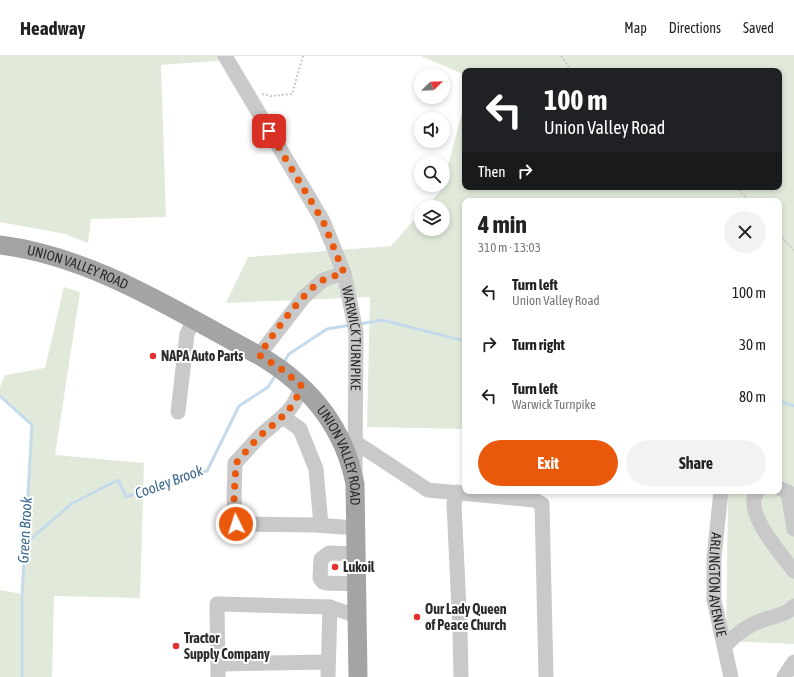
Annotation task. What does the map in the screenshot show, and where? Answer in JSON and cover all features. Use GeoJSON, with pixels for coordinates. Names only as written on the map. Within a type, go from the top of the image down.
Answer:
{"type":"FeatureCollection","features":[{"type":"Feature","properties":{"kind":"main road","name":"UNION VALLEY ROAD"},"geometry":{"type":"LineString","coordinates":[[0,245],[51,256],[84,267],[128,285],[259,355],[280,368],[301,385],[333,426],[348,457],[355,484],[358,584],[358,677]]}},
{"type":"Feature","properties":{"kind":"street","name":"WARWICK TURNPIKE"},"geometry":{"type":"LineString","coordinates":[[225,56],[323,221],[344,273],[356,332],[355,484]]}},
{"type":"Feature","properties":{"kind":"street"},"geometry":{"type":"LineString","coordinates":[[259,355],[276,330],[304,297],[323,280],[344,273]]}},
{"type":"Feature","properties":{"kind":"street"},"geometry":{"type":"LineString","coordinates":[[178,412],[187,334],[194,320]]}},
{"type":"Feature","properties":{"kind":"street"},"geometry":{"type":"LineString","coordinates":[[301,385],[298,399],[283,417],[261,436],[236,463],[234,498],[236,524],[321,525],[356,528]]}},
{"type":"Feature","properties":{"kind":"street"},"geometry":{"type":"LineString","coordinates":[[283,417],[300,429],[316,469],[321,525]]}},
{"type":"Feature","properties":{"kind":"street"},"geometry":{"type":"LineString","coordinates":[[356,442],[428,490],[462,493]]}},
{"type":"Feature","properties":{"kind":"street"},"geometry":{"type":"LineString","coordinates":[[782,489],[788,492],[794,529]]}},
{"type":"Feature","properties":{"kind":"street"},"geometry":{"type":"LineString","coordinates":[[457,492],[454,504],[461,677]]}},
{"type":"Feature","properties":{"kind":"street"},"geometry":{"type":"LineString","coordinates":[[476,494],[534,500],[542,504],[546,677]]}},
{"type":"Feature","properties":{"kind":"street","name":"ARLINGTON AVENUE"},"geometry":{"type":"LineString","coordinates":[[721,494],[714,558],[713,584],[716,614],[725,646],[731,677]]}},
{"type":"Feature","properties":{"kind":"street"},"geometry":{"type":"LineString","coordinates":[[756,494],[754,498],[755,510],[765,532],[794,571]]}},
{"type":"Feature","properties":{"kind":"street"},"geometry":{"type":"LineString","coordinates":[[357,554],[329,553],[321,559],[320,578],[323,582],[358,584]]}},
{"type":"Feature","properties":{"kind":"street"},"geometry":{"type":"LineString","coordinates":[[330,607],[328,670],[218,671],[218,604],[330,607],[357,616]]}},
{"type":"Feature","properties":{"kind":"street"},"geometry":{"type":"LineString","coordinates":[[725,646],[735,635],[746,627],[783,613],[794,606]]}},
{"type":"Feature","properties":{"kind":"street"},"geometry":{"type":"LineString","coordinates":[[784,677],[794,662]]}},
{"type":"Feature","properties":{"kind":"path"},"geometry":{"type":"LineString","coordinates":[[246,92],[272,96],[292,94],[303,56]]}},
{"type":"Feature","properties":{"kind":"path"},"geometry":{"type":"LineString","coordinates":[[561,56],[568,68]]}},
{"type":"Feature","properties":{"kind":"path"},"geometry":{"type":"LineString","coordinates":[[739,190],[746,198]]}},
{"type":"Feature","properties":{"kind":"path"},"geometry":{"type":"LineString","coordinates":[[782,238],[794,250]]}},
{"type":"Feature","properties":{"kind":"green space"},"geometry":{"type":"Polygon","coordinates":[[[0,56],[226,56],[228,60],[161,65],[166,217],[91,219],[88,243],[65,234],[0,222],[0,56]]]}},
{"type":"Feature","properties":{"kind":"green space"},"geometry":{"type":"Polygon","coordinates":[[[421,56],[794,56],[794,644],[726,641],[728,494],[782,494],[782,198],[462,198],[462,429],[367,427],[370,297],[226,303],[248,257],[391,246],[414,220],[414,236],[450,236],[450,200],[432,200],[439,192],[450,192],[450,158],[462,112],[462,190],[782,190],[782,68],[462,68],[462,74],[421,56]]]}},
{"type":"Feature","properties":{"kind":"green space"},"geometry":{"type":"Polygon","coordinates":[[[64,287],[80,292],[55,455],[144,463],[140,598],[54,596],[52,677],[0,677],[0,590],[22,594],[32,425],[0,396],[0,387],[5,375],[45,368],[64,287]]]}},
{"type":"Feature","properties":{"kind":"waterway","name":"Cooley Brook"},"geometry":{"type":"LineString","coordinates":[[360,324],[382,320],[462,340]]}},
{"type":"Feature","properties":{"kind":"waterway","name":"Cooley Brook"},"geometry":{"type":"LineString","coordinates":[[283,364],[289,354],[327,329],[350,325]]}},
{"type":"Feature","properties":{"kind":"waterway","name":"Cooley Brook"},"geometry":{"type":"LineString","coordinates":[[25,544],[71,504],[118,480],[126,497],[207,471],[239,406],[268,387],[277,373]]}},
{"type":"Feature","properties":{"kind":"waterway","name":"Green Brook"},"geometry":{"type":"LineString","coordinates":[[0,396],[32,425],[22,595],[22,677]]}},
{"type":"Feature","properties":{"kind":"waterway","name":"Cooley Brook"},"geometry":{"type":"LineString","coordinates":[[782,402],[794,406]]}},
{"type":"Feature","properties":{"kind":"place","name":"NAPA Auto Parts"},"geometry":{"type":"Point","coordinates":[153,356]}},
{"type":"Feature","properties":{"kind":"place","name":"Lukoil"},"geometry":{"type":"Point","coordinates":[335,567]}},
{"type":"Feature","properties":{"kind":"place","name":"Our Lady Queen of Peace Church"},"geometry":{"type":"Point","coordinates":[417,617]}},
{"type":"Feature","properties":{"kind":"place","name":"Tractor Supply Company"},"geometry":{"type":"Point","coordinates":[176,646]}},
{"type":"Feature","properties":{"kind":"route"},"geometry":{"type":"LineString","coordinates":[[236,524],[234,498],[236,463],[261,436],[283,417],[298,399],[301,385],[294,378],[259,355],[276,330],[304,297],[323,280],[344,273],[332,240],[323,221],[269,131]]}}]}
